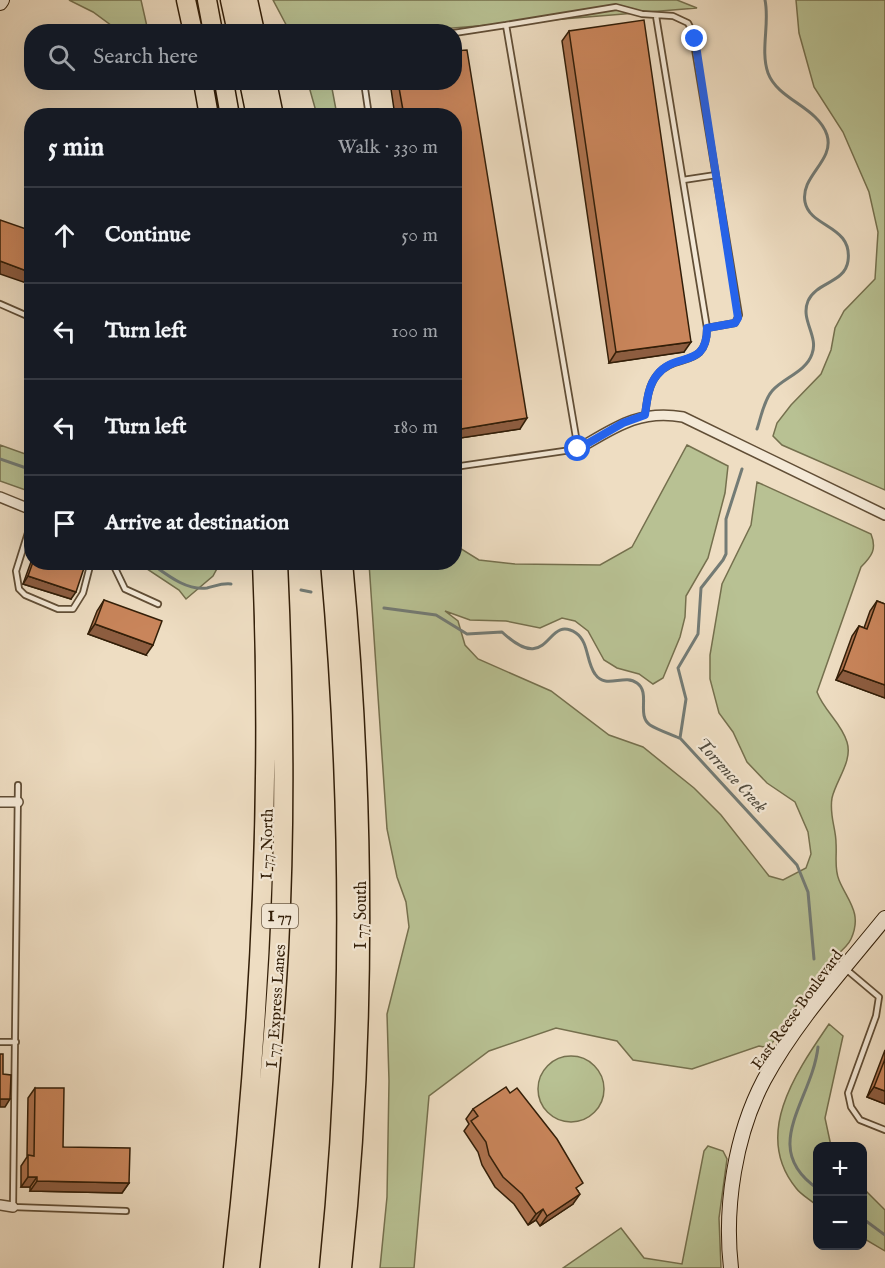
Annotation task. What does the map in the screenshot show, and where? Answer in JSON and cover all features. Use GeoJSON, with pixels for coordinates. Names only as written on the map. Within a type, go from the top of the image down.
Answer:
{"type":"FeatureCollection","features":[{"type":"Feature","properties":{"kind":"highway"},"geometry":{"type":"LineString","coordinates":[[186,0],[191,24]]}},
{"type":"Feature","properties":{"kind":"highway"},"geometry":{"type":"LineString","coordinates":[[207,0],[212,24]]}},
{"type":"Feature","properties":{"kind":"highway"},"geometry":{"type":"LineString","coordinates":[[230,0],[235,24]]}},
{"type":"Feature","properties":{"kind":"highway"},"geometry":{"type":"LineString","coordinates":[[248,0],[253,24]]}},
{"type":"Feature","properties":{"kind":"highway"},"geometry":{"type":"LineString","coordinates":[[204,90],[208,108]]}},
{"type":"Feature","properties":{"kind":"highway"},"geometry":{"type":"LineString","coordinates":[[225,90],[229,108]]}},
{"type":"Feature","properties":{"kind":"highway"},"geometry":{"type":"LineString","coordinates":[[251,90],[254,108]]}},
{"type":"Feature","properties":{"kind":"highway"},"geometry":{"type":"LineString","coordinates":[[269,90],[272,108]]}},
{"type":"Feature","properties":{"kind":"highway","name":"I 77 North"},"geometry":{"type":"LineString","coordinates":[[233,1268],[258,1023],[266,864],[267,720],[262,570]]}},
{"type":"Feature","properties":{"kind":"highway","name":"I 77 Express Lanes"},"geometry":{"type":"LineString","coordinates":[[250,1268],[269,1079],[281,900],[284,709],[278,570]]}},
{"type":"Feature","properties":{"kind":"highway"},"geometry":{"type":"LineString","coordinates":[[329,1268],[342,1088],[347,933],[344,778],[331,570]]}},
{"type":"Feature","properties":{"kind":"highway","name":"I 77 South"},"geometry":{"type":"LineString","coordinates":[[342,1268],[356,1089],[360,933],[357,766],[344,570]]}},
{"type":"Feature","properties":{"kind":"street"},"geometry":{"type":"LineString","coordinates":[[578,449],[623,423],[645,415],[665,414],[683,417],[885,515]]}},
{"type":"Feature","properties":{"kind":"street"},"geometry":{"type":"LineString","coordinates":[[0,497],[24,507]]}},
{"type":"Feature","properties":{"kind":"street"},"geometry":{"type":"LineString","coordinates":[[0,802],[18,802]]}},
{"type":"Feature","properties":{"kind":"street","name":"East Reese Boulevard"},"geometry":{"type":"LineString","coordinates":[[731,1268],[730,1225],[734,1176],[754,1104],[763,1082],[791,1038],[885,918]]}},
{"type":"Feature","properties":{"kind":"street"},"geometry":{"type":"LineString","coordinates":[[0,1205],[13,1207]]}},
{"type":"Feature","properties":{"kind":"lane"},"geometry":{"type":"LineString","coordinates":[[462,32],[616,7],[656,16],[681,18],[692,31],[739,315],[735,323],[707,328]]}},
{"type":"Feature","properties":{"kind":"lane"},"geometry":{"type":"LineString","coordinates":[[645,415],[650,390],[658,374],[665,367],[694,358],[700,353],[707,337],[684,180],[656,16]]}},
{"type":"Feature","properties":{"kind":"lane"},"geometry":{"type":"LineString","coordinates":[[462,466],[578,449],[506,25]]}},
{"type":"Feature","properties":{"kind":"lane"},"geometry":{"type":"LineString","coordinates":[[365,90],[368,108]]}},
{"type":"Feature","properties":{"kind":"lane"},"geometry":{"type":"LineString","coordinates":[[684,180],[716,175]]}},
{"type":"Feature","properties":{"kind":"lane"},"geometry":{"type":"LineString","coordinates":[[0,304],[24,314]]}},
{"type":"Feature","properties":{"kind":"lane"},"geometry":{"type":"LineString","coordinates":[[24,546],[16,571],[16,582],[25,595],[58,609],[73,609],[83,593],[89,570]]}},
{"type":"Feature","properties":{"kind":"lane"},"geometry":{"type":"LineString","coordinates":[[116,570],[125,589],[158,604]]}},
{"type":"Feature","properties":{"kind":"lane"},"geometry":{"type":"LineString","coordinates":[[18,785],[13,1207],[126,1211]]}},
{"type":"Feature","properties":{"kind":"lane"},"geometry":{"type":"LineString","coordinates":[[845,968],[879,997],[876,1016],[848,1093],[851,1107],[860,1120],[885,1130]]}},
{"type":"Feature","properties":{"kind":"lane"},"geometry":{"type":"LineString","coordinates":[[0,1042],[16,1042]]}},
{"type":"Feature","properties":{"kind":"green space"},"geometry":{"type":"Polygon","coordinates":[[[69,0],[141,0],[146,24],[109,24],[93,12],[69,0]]]}},
{"type":"Feature","properties":{"kind":"green space"},"geometry":{"type":"Polygon","coordinates":[[[273,0],[677,0],[697,8],[462,27],[462,24],[286,24],[273,0]]]}},
{"type":"Feature","properties":{"kind":"green space"},"geometry":{"type":"Polygon","coordinates":[[[796,0],[885,0],[885,490],[782,445],[773,436],[777,423],[821,374],[831,350],[835,328],[844,311],[875,279],[878,232],[869,192],[843,132],[814,87],[799,33],[796,0]]]}},
{"type":"Feature","properties":{"kind":"green space"},"geometry":{"type":"Polygon","coordinates":[[[310,90],[332,90],[336,108],[315,108],[310,90]]]}},
{"type":"Feature","properties":{"kind":"green space"},"geometry":{"type":"Polygon","coordinates":[[[0,445],[24,454],[24,490],[0,481],[0,445]]]}},
{"type":"Feature","properties":{"kind":"green space"},"geometry":{"type":"Polygon","coordinates":[[[687,445],[728,466],[725,493],[708,558],[686,596],[685,617],[680,637],[663,678],[653,684],[639,674],[617,668],[604,660],[588,631],[575,621],[562,618],[540,628],[506,621],[470,620],[445,611],[458,621],[465,645],[478,659],[551,691],[609,735],[643,747],[694,788],[721,815],[769,876],[783,880],[806,868],[811,854],[808,832],[795,802],[767,783],[747,762],[733,732],[719,713],[710,679],[710,655],[722,584],[751,525],[757,482],[871,534],[874,544],[872,552],[861,567],[817,692],[841,728],[848,749],[846,763],[832,798],[831,810],[836,837],[837,875],[855,914],[851,939],[813,982],[769,1048],[759,1046],[692,1069],[633,1060],[617,1041],[556,1028],[489,1051],[429,1096],[414,1268],[380,1268],[387,1197],[389,1081],[387,1014],[409,927],[406,902],[397,877],[387,829],[369,570],[462,570],[462,549],[479,560],[515,564],[600,565],[632,547],[687,445]]]}},
{"type":"Feature","properties":{"kind":"green space"},"geometry":{"type":"Polygon","coordinates":[[[149,570],[216,570],[213,576],[186,599],[179,590],[149,570]]]}},
{"type":"Feature","properties":{"kind":"green space"},"geometry":{"type":"Polygon","coordinates":[[[829,1024],[843,1036],[825,1118],[830,1142],[813,1142],[813,1203],[798,1191],[783,1167],[778,1146],[779,1125],[784,1103],[804,1062],[829,1024]]]}},
{"type":"Feature","properties":{"kind":"green space"},"geometry":{"type":"Polygon","coordinates":[[[571,1056],[583,1059],[594,1066],[601,1077],[604,1089],[601,1101],[594,1112],[583,1119],[571,1122],[559,1119],[548,1112],[541,1101],[538,1089],[541,1077],[548,1066],[559,1059],[571,1056]]]}},
{"type":"Feature","properties":{"kind":"green space"},"geometry":{"type":"Polygon","coordinates":[[[708,1146],[723,1151],[727,1159],[719,1218],[721,1268],[563,1268],[621,1228],[644,1258],[682,1264],[704,1151],[708,1146]]]}},
{"type":"Feature","properties":{"kind":"green space"},"geometry":{"type":"Polygon","coordinates":[[[867,1192],[885,1210],[885,1251],[867,1240],[867,1192]]]}},
{"type":"Feature","properties":{"kind":"building"},"geometry":{"type":"Polygon","coordinates":[[[644,20],[691,342],[616,352],[569,31],[644,20]]]}},
{"type":"Feature","properties":{"kind":"building"},"geometry":{"type":"Polygon","coordinates":[[[462,50],[467,50],[527,418],[462,429],[462,108],[403,108],[399,90],[462,90],[462,50]]]}},
{"type":"Feature","properties":{"kind":"building"},"geometry":{"type":"Polygon","coordinates":[[[0,220],[24,228],[24,270],[0,261],[0,220]]]}},
{"type":"Feature","properties":{"kind":"building"},"geometry":{"type":"Polygon","coordinates":[[[30,570],[83,570],[76,592],[28,576],[30,570]]]}},
{"type":"Feature","properties":{"kind":"building"},"geometry":{"type":"Polygon","coordinates":[[[104,600],[162,621],[153,645],[95,624],[104,600]]]}},
{"type":"Feature","properties":{"kind":"building"},"geometry":{"type":"Polygon","coordinates":[[[877,601],[885,604],[885,685],[843,670],[859,626],[867,629],[877,601]]]}},
{"type":"Feature","properties":{"kind":"building"},"geometry":{"type":"Polygon","coordinates":[[[0,1054],[3,1054],[3,1074],[11,1075],[10,1099],[0,1099],[0,1054]]]}},
{"type":"Feature","properties":{"kind":"building"},"geometry":{"type":"Polygon","coordinates":[[[885,1059],[885,1091],[874,1087],[885,1059]]]}},
{"type":"Feature","properties":{"kind":"building"},"geometry":{"type":"Polygon","coordinates":[[[506,1087],[510,1093],[517,1088],[557,1139],[583,1183],[576,1188],[580,1194],[547,1216],[543,1209],[536,1214],[522,1194],[503,1177],[489,1155],[486,1142],[471,1121],[478,1116],[473,1109],[506,1087]]]}},
{"type":"Feature","properties":{"kind":"building"},"geometry":{"type":"Polygon","coordinates":[[[35,1088],[64,1088],[63,1147],[130,1148],[129,1183],[37,1181],[37,1177],[28,1177],[28,1155],[34,1156],[35,1088]]]}},
{"type":"Feature","properties":{"kind":"waterway","name":"Torrence Creek"},"geometry":{"type":"LineString","coordinates":[[757,429],[769,395],[777,386],[805,366],[812,354],[814,347],[806,315],[808,301],[817,290],[842,274],[848,261],[848,249],[844,240],[808,211],[805,202],[807,184],[826,153],[827,135],[815,117],[780,90],[768,73],[765,55],[765,0]]}},
{"type":"Feature","properties":{"kind":"waterway"},"geometry":{"type":"LineString","coordinates":[[0,459],[24,467]]}},
{"type":"Feature","properties":{"kind":"waterway","name":"Torrence Creek"},"geometry":{"type":"LineString","coordinates":[[742,469],[726,519],[726,554],[701,588],[698,634],[678,668],[686,699],[680,738],[797,865],[808,892],[814,959]]}},
{"type":"Feature","properties":{"kind":"waterway"},"geometry":{"type":"LineString","coordinates":[[160,570],[176,581],[191,587],[207,588],[231,584]]}},
{"type":"Feature","properties":{"kind":"waterway"},"geometry":{"type":"LineString","coordinates":[[301,590],[311,592]]}},
{"type":"Feature","properties":{"kind":"waterway"},"geometry":{"type":"LineString","coordinates":[[384,608],[436,615],[467,634],[502,632],[518,644],[530,649],[539,647],[558,631],[566,629],[576,633],[583,642],[592,669],[599,679],[604,681],[632,680],[637,683],[643,692],[643,710],[646,721],[653,727],[679,738]]}},
{"type":"Feature","properties":{"kind":"waterway","name":"Torrence Creek"},"geometry":{"type":"LineString","coordinates":[[813,1184],[801,1173],[792,1157],[790,1140],[793,1123],[814,1067],[818,1047]]}},
{"type":"Feature","properties":{"kind":"waterway","name":"Torrence Creek"},"geometry":{"type":"LineString","coordinates":[[867,1222],[885,1235]]}},
{"type":"Feature","properties":{"kind":"route"},"geometry":{"type":"LineString","coordinates":[[578,449],[623,423],[645,415],[648,396],[658,374],[665,367],[694,358],[700,353],[705,345],[707,328],[735,323],[739,315],[695,39]]}}]}
